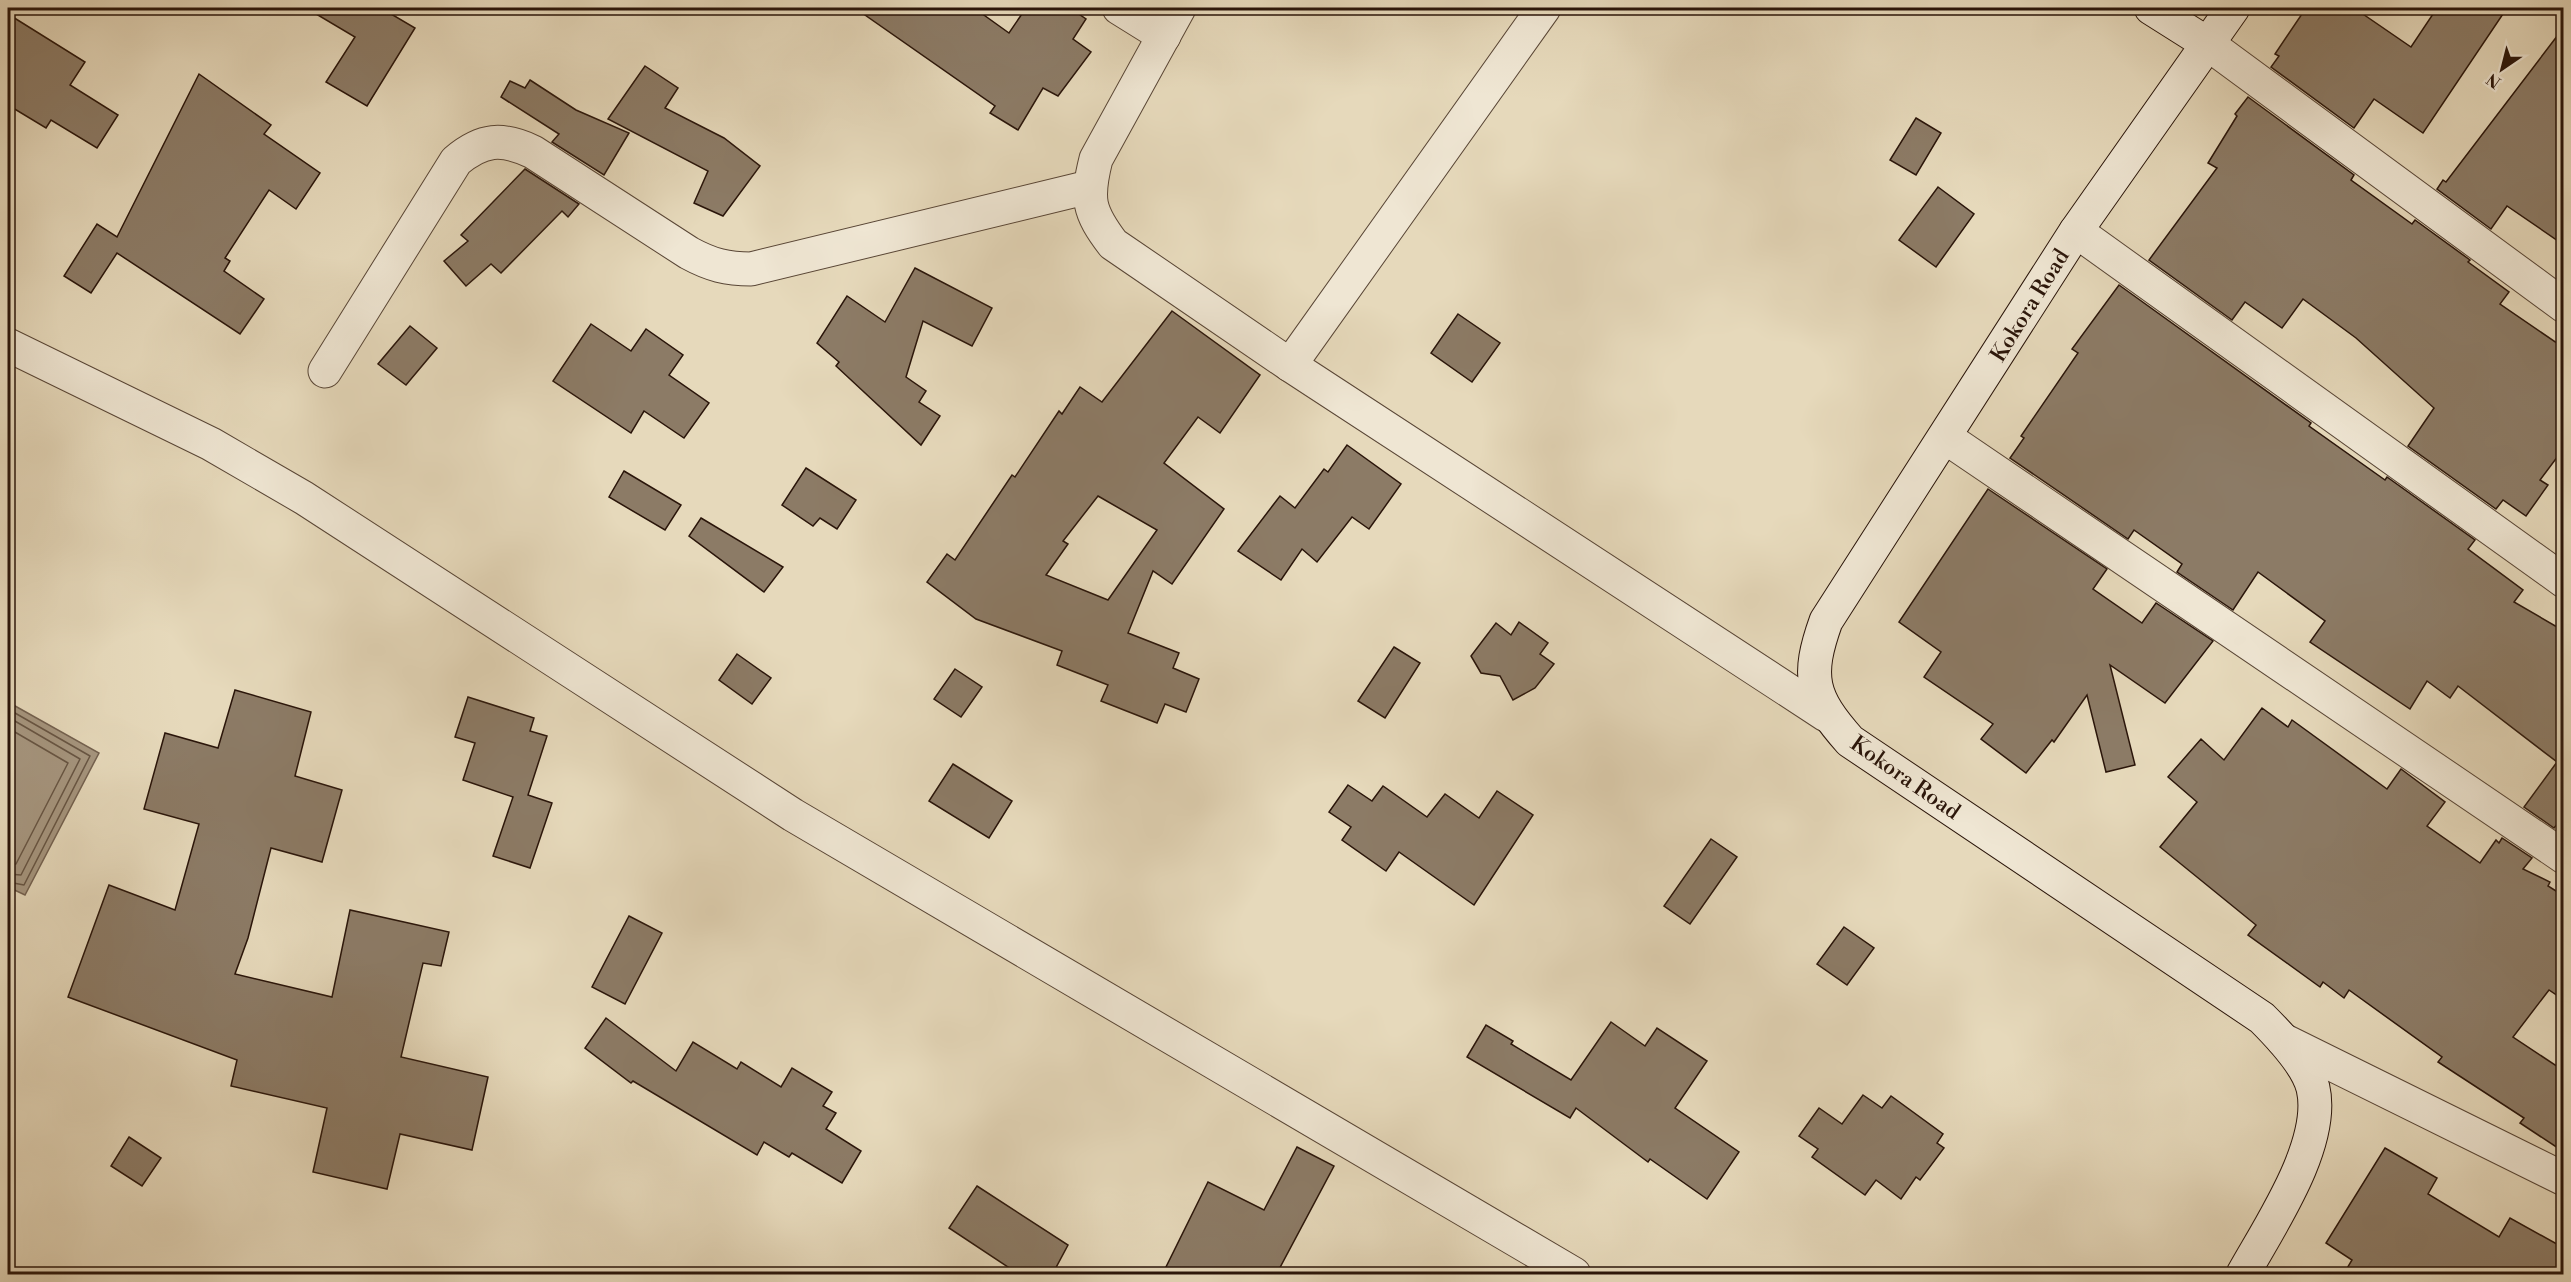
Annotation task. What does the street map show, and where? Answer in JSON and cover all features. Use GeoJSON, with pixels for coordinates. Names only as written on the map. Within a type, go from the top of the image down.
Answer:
{"type":"FeatureCollection","features":[{"type":"Feature","properties":{"kind":"street"},"geometry":{"type":"LineString","coordinates":[[1119,8],[1164,36]]}},
{"type":"Feature","properties":{"kind":"street"},"geometry":{"type":"LineString","coordinates":[[1179,8],[1096,159],[1089,187],[1094,219],[1113,243],[1290,365],[1826,715]]}},
{"type":"Feature","properties":{"kind":"street"},"geometry":{"type":"LineString","coordinates":[[1290,365],[1544,8]]}},
{"type":"Feature","properties":{"kind":"street"},"geometry":{"type":"LineString","coordinates":[[2151,8],[2208,44],[2564,306]]}},
{"type":"Feature","properties":{"kind":"street","name":"Kokora Road"},"geometry":{"type":"LineString","coordinates":[[2233,8],[2076,231],[1826,621],[1812,677],[1826,715],[1850,741],[2262,1018],[2283,1040],[2313,1088],[2313,1125],[2294,1183],[2243,1275]]}},
{"type":"Feature","properties":{"kind":"street"},"geometry":{"type":"LineString","coordinates":[[325,371],[456,161],[471,148],[486,143],[514,143],[533,152],[689,253],[711,265],[729,269],[762,266],[1089,187]]}},
{"type":"Feature","properties":{"kind":"street"},"geometry":{"type":"LineString","coordinates":[[2076,231],[2564,581]]}},
{"type":"Feature","properties":{"kind":"street"},"geometry":{"type":"LineString","coordinates":[[8,345],[211,444],[304,498],[793,815],[1574,1275]]}},
{"type":"Feature","properties":{"kind":"street"},"geometry":{"type":"LineString","coordinates":[[1945,437],[2564,857]]}},
{"type":"Feature","properties":{"kind":"street"},"geometry":{"type":"LineString","coordinates":[[2283,1040],[2564,1179]]}},
{"type":"Feature","properties":{"kind":"water"},"geometry":{"type":"Polygon","coordinates":[[[8,702],[99,753],[25,895],[8,887],[8,702]]]}},
{"type":"Feature","properties":{"kind":"building"},"geometry":{"type":"Polygon","coordinates":[[[306,8],[381,8],[415,28],[367,106],[326,82],[355,37],[306,8]]]}},
{"type":"Feature","properties":{"kind":"building"},"geometry":{"type":"Polygon","coordinates":[[[855,8],[974,8],[1009,33],[1026,8],[1070,8],[1086,19],[1073,39],[1091,52],[1058,96],[1043,88],[1018,130],[990,113],[995,106],[855,8]]]}},
{"type":"Feature","properties":{"kind":"building"},"geometry":{"type":"Polygon","coordinates":[[[2306,8],[2354,8],[2411,47],[2437,8],[2507,8],[2423,133],[2374,99],[2354,128],[2271,67],[2279,56],[2275,54],[2306,8]]]}},
{"type":"Feature","properties":{"kind":"building"},"geometry":{"type":"Polygon","coordinates":[[[8,14],[85,62],[70,85],[118,115],[97,148],[51,120],[46,128],[8,105],[8,14]]]}},
{"type":"Feature","properties":{"kind":"building"},"geometry":{"type":"Polygon","coordinates":[[[2564,27],[2564,245],[2507,206],[2491,229],[2437,189],[2443,180],[2446,182],[2564,27]]]}},
{"type":"Feature","properties":{"kind":"building"},"geometry":{"type":"Polygon","coordinates":[[[645,66],[678,88],[665,108],[724,138],[760,166],[723,216],[694,203],[708,171],[608,119],[645,66]]]}},
{"type":"Feature","properties":{"kind":"building"},"geometry":{"type":"Polygon","coordinates":[[[199,74],[271,125],[264,134],[320,173],[296,209],[269,190],[225,258],[230,261],[224,271],[264,299],[240,334],[117,253],[91,293],[64,276],[97,224],[117,237],[199,74]]]}},
{"type":"Feature","properties":{"kind":"building"},"geometry":{"type":"Polygon","coordinates":[[[530,80],[576,110],[629,133],[604,175],[552,142],[559,134],[501,97],[510,81],[525,88],[530,80]]]}},
{"type":"Feature","properties":{"kind":"building"},"geometry":{"type":"Polygon","coordinates":[[[2248,97],[2354,175],[2351,180],[2412,224],[2415,220],[2470,260],[2468,262],[2509,292],[2500,304],[2564,348],[2564,448],[2540,480],[2548,485],[2526,516],[2503,500],[2496,509],[2408,446],[2434,408],[2356,338],[2303,299],[2282,328],[2245,302],[2232,320],[2149,260],[2217,168],[2208,163],[2237,116],[2235,114],[2248,97]]]}},
{"type":"Feature","properties":{"kind":"building"},"geometry":{"type":"Polygon","coordinates":[[[1916,118],[1941,133],[1916,175],[1890,160],[1916,118]]]}},
{"type":"Feature","properties":{"kind":"building"},"geometry":{"type":"Polygon","coordinates":[[[525,169],[579,204],[568,217],[562,211],[501,273],[491,264],[466,286],[444,261],[468,241],[461,235],[525,169]]]}},
{"type":"Feature","properties":{"kind":"building"},"geometry":{"type":"Polygon","coordinates":[[[1938,187],[1974,214],[1936,267],[1899,240],[1938,187]]]}},
{"type":"Feature","properties":{"kind":"building"},"geometry":{"type":"Polygon","coordinates":[[[915,268],[992,308],[972,346],[923,321],[906,377],[926,391],[919,402],[940,416],[921,445],[836,366],[839,362],[817,343],[847,296],[885,322],[915,268]]]}},
{"type":"Feature","properties":{"kind":"building"},"geometry":{"type":"Polygon","coordinates":[[[2119,285],[2311,423],[2309,426],[2385,480],[2387,477],[2475,540],[2468,549],[2523,590],[2514,602],[2564,631],[2564,816],[2554,828],[2524,807],[2557,762],[2458,686],[2450,698],[2427,681],[2410,709],[2310,642],[2325,621],[2258,572],[2233,610],[2177,572],[2182,564],[2134,530],[2128,539],[2010,458],[2024,438],[2021,436],[2078,353],[2072,349],[2119,285]]]}},
{"type":"Feature","properties":{"kind":"building"},"geometry":{"type":"Polygon","coordinates":[[[1172,311],[1260,375],[1220,433],[1198,417],[1164,463],[1224,509],[1172,584],[1153,571],[1128,633],[1179,653],[1173,668],[1199,679],[1186,712],[1165,704],[1157,723],[1101,701],[1108,685],[1057,665],[1062,651],[976,619],[927,582],[947,554],[955,560],[1012,475],[1015,477],[1059,411],[1062,414],[1080,387],[1102,402],[1172,311]],[[1098,496],[1063,541],[1068,544],[1046,575],[1108,600],[1157,530],[1098,496]]]}},
{"type":"Feature","properties":{"kind":"building"},"geometry":{"type":"Polygon","coordinates":[[[1458,314],[1500,343],[1472,382],[1431,353],[1458,314]]]}},
{"type":"Feature","properties":{"kind":"building"},"geometry":{"type":"Polygon","coordinates":[[[591,324],[631,351],[646,329],[683,355],[669,375],[709,403],[684,438],[644,411],[631,433],[553,381],[591,324]]]}},
{"type":"Feature","properties":{"kind":"building"},"geometry":{"type":"Polygon","coordinates":[[[410,326],[437,348],[406,385],[378,364],[410,326]]]}},
{"type":"Feature","properties":{"kind":"building"},"geometry":{"type":"Polygon","coordinates":[[[1347,445],[1401,484],[1369,529],[1352,517],[1317,562],[1302,549],[1281,580],[1238,551],[1280,496],[1295,508],[1324,469],[1328,472],[1347,445]]]}},
{"type":"Feature","properties":{"kind":"building"},"geometry":{"type":"Polygon","coordinates":[[[806,468],[856,500],[837,529],[820,518],[813,526],[782,505],[806,468]]]}},
{"type":"Feature","properties":{"kind":"building"},"geometry":{"type":"Polygon","coordinates":[[[624,471],[681,505],[665,530],[609,497],[624,471]]]}},
{"type":"Feature","properties":{"kind":"building"},"geometry":{"type":"Polygon","coordinates":[[[1988,489],[2107,569],[2093,589],[2142,623],[2156,603],[2213,641],[2165,703],[2110,665],[2135,765],[2106,772],[2087,695],[2054,742],[2052,740],[2026,773],[1981,739],[1993,724],[1924,677],[1941,652],[1899,622],[1988,489]]]}},
{"type":"Feature","properties":{"kind":"building"},"geometry":{"type":"Polygon","coordinates":[[[701,518],[783,567],[764,592],[689,536],[701,518]]]}},
{"type":"Feature","properties":{"kind":"building"},"geometry":{"type":"Polygon","coordinates":[[[1519,622],[1548,643],[1540,654],[1554,664],[1535,688],[1513,700],[1500,676],[1481,673],[1471,656],[1496,623],[1511,635],[1519,622]]]}},
{"type":"Feature","properties":{"kind":"building"},"geometry":{"type":"Polygon","coordinates":[[[1394,647],[1420,663],[1385,718],[1358,701],[1394,647]]]}},
{"type":"Feature","properties":{"kind":"building"},"geometry":{"type":"Polygon","coordinates":[[[737,654],[771,678],[752,704],[719,680],[737,654]]]}},
{"type":"Feature","properties":{"kind":"building"},"geometry":{"type":"Polygon","coordinates":[[[955,669],[982,687],[961,717],[934,699],[955,669]]]}},
{"type":"Feature","properties":{"kind":"building"},"geometry":{"type":"Polygon","coordinates":[[[235,690],[311,712],[295,776],[342,790],[322,862],[271,848],[248,938],[235,974],[332,997],[350,910],[449,932],[441,966],[423,963],[401,1057],[488,1077],[472,1150],[400,1134],[387,1189],[313,1172],[327,1108],[231,1086],[237,1060],[68,997],[109,885],[175,910],[199,824],[144,809],[165,733],[218,748],[235,690]]]}},
{"type":"Feature","properties":{"kind":"building"},"geometry":{"type":"Polygon","coordinates":[[[468,697],[534,718],[530,731],[547,736],[528,795],[552,803],[530,868],[493,856],[513,797],[463,780],[475,743],[455,737],[468,697]]]}},
{"type":"Feature","properties":{"kind":"building"},"geometry":{"type":"Polygon","coordinates":[[[2262,708],[2288,727],[2292,720],[2387,789],[2401,769],[2445,802],[2427,826],[2480,863],[2496,840],[2499,843],[2502,838],[2532,858],[2523,869],[2550,882],[2548,886],[2564,896],[2564,1000],[2549,990],[2513,1037],[2564,1071],[2564,1152],[2520,1123],[2524,1118],[2438,1062],[2442,1057],[2349,990],[2344,998],[2323,982],[2320,987],[2248,935],[2256,925],[2160,847],[2197,802],[2168,777],[2201,739],[2224,760],[2262,708]]]}},
{"type":"Feature","properties":{"kind":"building"},"geometry":{"type":"Polygon","coordinates":[[[953,764],[1012,801],[989,838],[929,801],[953,764]]]}},
{"type":"Feature","properties":{"kind":"building"},"geometry":{"type":"Polygon","coordinates":[[[1348,785],[1372,801],[1383,786],[1427,817],[1445,794],[1479,818],[1497,791],[1533,815],[1474,905],[1399,852],[1386,871],[1342,840],[1351,827],[1329,812],[1348,785]]]}},
{"type":"Feature","properties":{"kind":"building"},"geometry":{"type":"Polygon","coordinates":[[[1711,839],[1737,857],[1690,924],[1664,906],[1711,839]]]}},
{"type":"Feature","properties":{"kind":"building"},"geometry":{"type":"Polygon","coordinates":[[[629,916],[662,933],[625,1004],[592,987],[629,916]]]}},
{"type":"Feature","properties":{"kind":"building"},"geometry":{"type":"Polygon","coordinates":[[[1844,927],[1874,948],[1847,985],[1817,964],[1844,927]]]}},
{"type":"Feature","properties":{"kind":"building"},"geometry":{"type":"Polygon","coordinates":[[[606,1018],[676,1071],[693,1042],[737,1069],[741,1062],[781,1087],[792,1068],[832,1092],[823,1106],[836,1113],[826,1129],[861,1151],[842,1183],[792,1153],[789,1157],[764,1142],[757,1155],[633,1081],[631,1083],[585,1048],[606,1018]]]}},
{"type":"Feature","properties":{"kind":"building"},"geometry":{"type":"Polygon","coordinates":[[[1611,1022],[1645,1046],[1657,1028],[1707,1061],[1675,1108],[1739,1152],[1707,1199],[1650,1159],[1648,1162],[1576,1108],[1570,1118],[1467,1057],[1486,1025],[1513,1041],[1511,1044],[1571,1080],[1611,1022]]]}},
{"type":"Feature","properties":{"kind":"building"},"geometry":{"type":"Polygon","coordinates":[[[1863,1095],[1882,1108],[1891,1096],[1943,1134],[1937,1143],[1944,1148],[1920,1180],[1916,1177],[1901,1199],[1876,1180],[1865,1195],[1812,1157],[1818,1149],[1799,1136],[1819,1108],[1842,1124],[1863,1095]]]}},
{"type":"Feature","properties":{"kind":"building"},"geometry":{"type":"Polygon","coordinates":[[[129,1137],[161,1158],[142,1186],[111,1166],[129,1137]]]}},
{"type":"Feature","properties":{"kind":"building"},"geometry":{"type":"Polygon","coordinates":[[[1297,1147],[1334,1166],[1276,1275],[1162,1275],[1208,1182],[1264,1210],[1297,1147]]]}},
{"type":"Feature","properties":{"kind":"building"},"geometry":{"type":"Polygon","coordinates":[[[2385,1148],[2437,1178],[2428,1194],[2499,1237],[2510,1218],[2564,1248],[2564,1275],[2343,1275],[2352,1260],[2326,1243],[2385,1148]]]}},
{"type":"Feature","properties":{"kind":"building"},"geometry":{"type":"Polygon","coordinates":[[[977,1186],[1068,1245],[1052,1275],[1020,1275],[949,1228],[977,1186]]]}}]}
